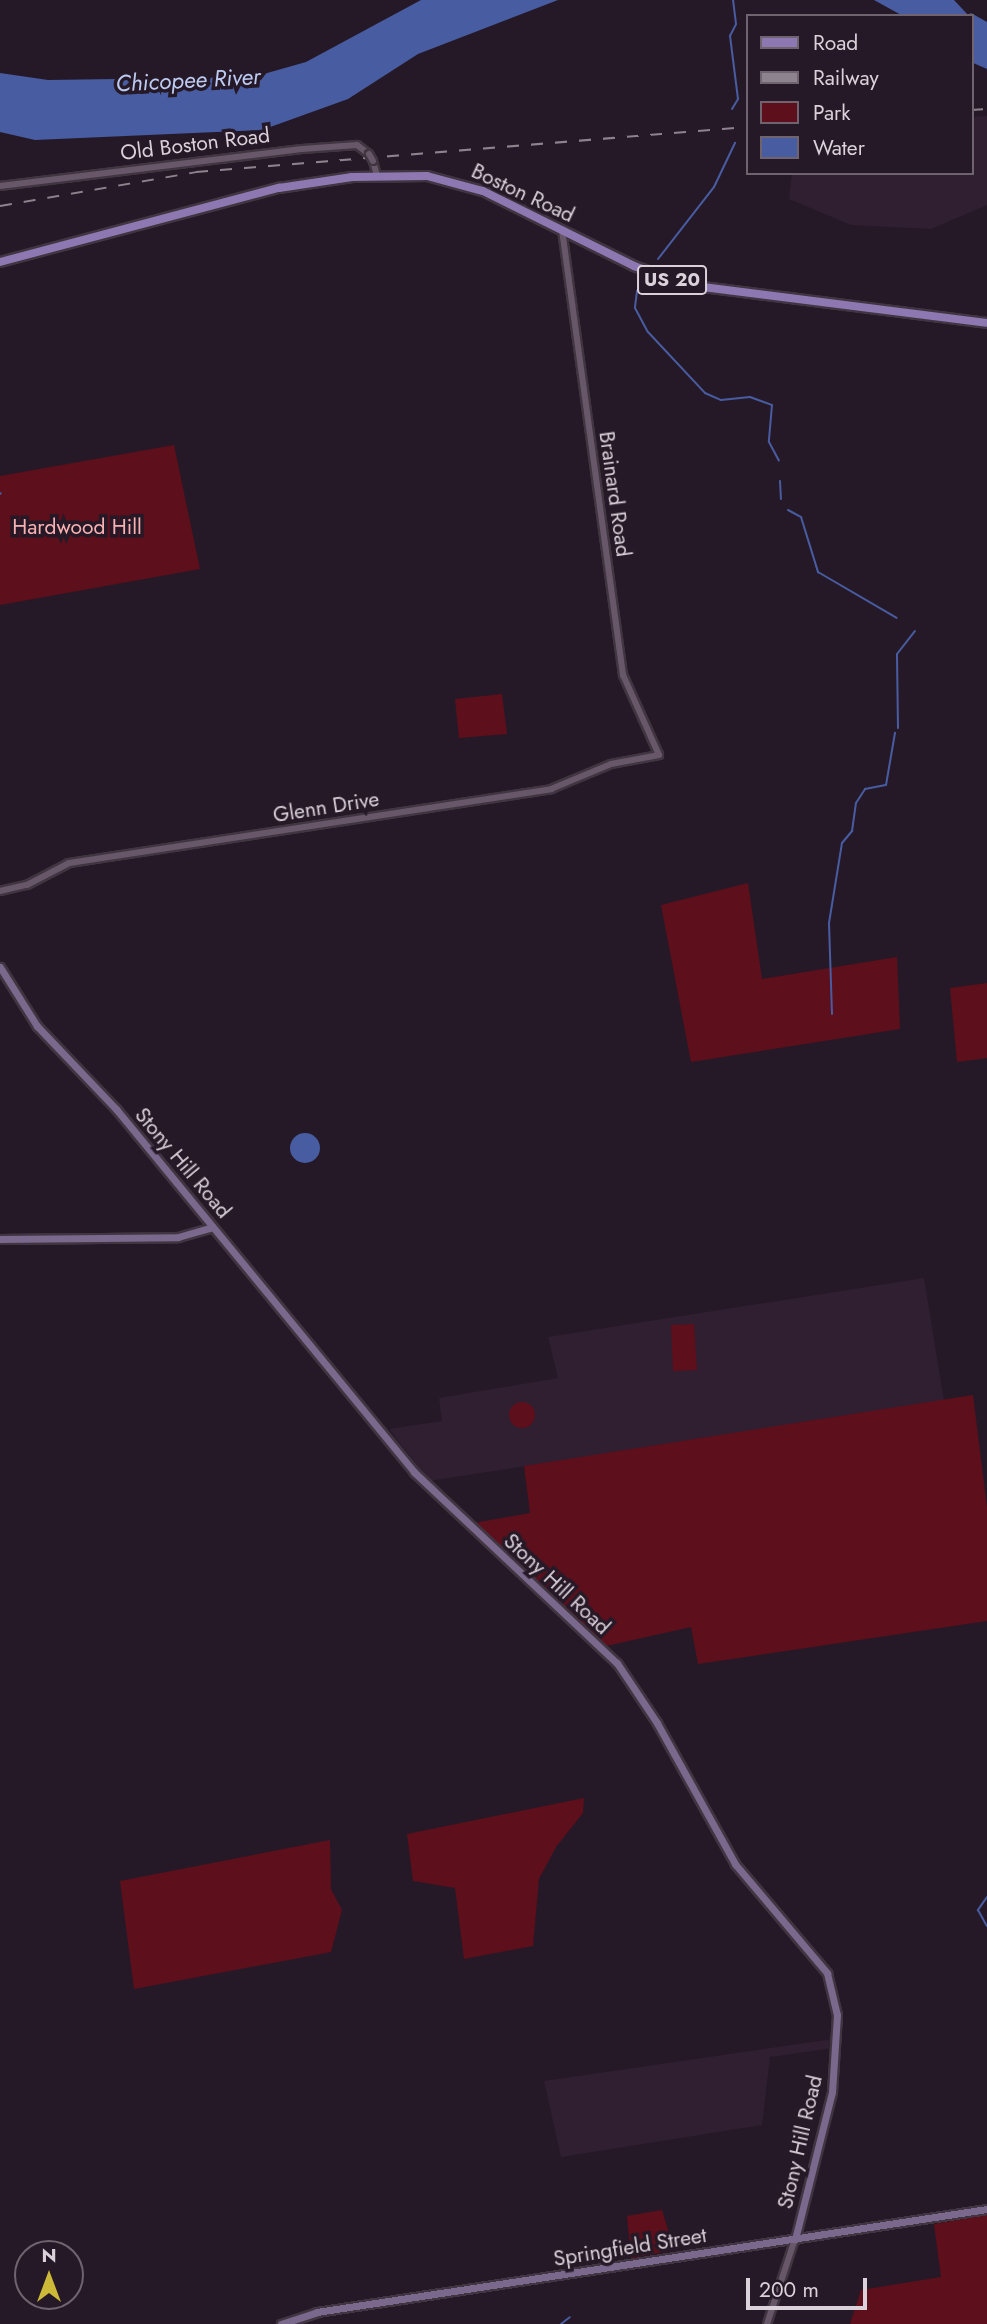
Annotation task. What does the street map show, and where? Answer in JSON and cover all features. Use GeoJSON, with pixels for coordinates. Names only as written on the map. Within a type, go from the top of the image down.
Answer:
{"type":"FeatureCollection","features":[{"type":"Feature","properties":{"kind":"main road","name":"Boston Road"},"geometry":{"type":"LineString","coordinates":[[0,262],[279,188],[377,176],[453,180],[651,273],[707,289],[987,323]]}},
{"type":"Feature","properties":{"kind":"main road","name":"Stony Hill Road"},"geometry":{"type":"LineString","coordinates":[[0,967],[37,1026],[116,1109],[432,1493],[617,1663],[651,1713],[736,1864],[827,1973],[837,2015],[832,2092],[795,2239]]}},
{"type":"Feature","properties":{"kind":"main road"},"geometry":{"type":"LineString","coordinates":[[0,1239],[178,1237],[213,1227]]}},
{"type":"Feature","properties":{"kind":"main road","name":"Springfield Street"},"geometry":{"type":"LineString","coordinates":[[281,2324],[318,2312],[987,2209]]}},
{"type":"Feature","properties":{"kind":"street","name":"Old Boston Road"},"geometry":{"type":"LineString","coordinates":[[0,186],[302,149],[357,145],[371,157],[377,176]]}},
{"type":"Feature","properties":{"kind":"street","name":"Brainard Road"},"geometry":{"type":"LineString","coordinates":[[562,230],[623,675],[659,755]]}},
{"type":"Feature","properties":{"kind":"street","name":"Glenn Drive"},"geometry":{"type":"LineString","coordinates":[[0,891],[27,885],[69,863],[551,789],[611,764],[659,755]]}},
{"type":"Feature","properties":{"kind":"street","name":"Stony Hill Road"},"geometry":{"type":"LineString","coordinates":[[767,2324],[795,2239]]}},
{"type":"Feature","properties":{"kind":"shaded area"},"geometry":{"type":"Polygon","coordinates":[[[987,116],[987,205],[931,229],[851,225],[789,199],[792,175],[973,175],[973,117],[987,116]]]}},
{"type":"Feature","properties":{"kind":"shaded area"},"geometry":{"type":"Polygon","coordinates":[[[924,1278],[944,1401],[429,1481],[389,1429],[442,1421],[439,1398],[558,1378],[548,1337],[924,1278]]]}},
{"type":"Feature","properties":{"kind":"shaded area"},"geometry":{"type":"Polygon","coordinates":[[[833,2039],[833,2048],[770,2057],[762,2125],[561,2157],[544,2081],[833,2039]]]}},
{"type":"Feature","properties":{"kind":"green space","name":"Hardwood Hill"},"geometry":{"type":"Polygon","coordinates":[[[174,445],[200,569],[0,605],[0,476],[174,445]]]}},
{"type":"Feature","properties":{"kind":"green space"},"geometry":{"type":"Polygon","coordinates":[[[502,694],[507,734],[459,738],[455,699],[502,694]]]}},
{"type":"Feature","properties":{"kind":"green space"},"geometry":{"type":"Polygon","coordinates":[[[748,883],[762,979],[897,957],[900,1029],[691,1062],[661,905],[748,883]]]}},
{"type":"Feature","properties":{"kind":"green space"},"geometry":{"type":"Polygon","coordinates":[[[987,983],[987,1058],[957,1062],[950,988],[987,983]]]}},
{"type":"Feature","properties":{"kind":"green space"},"geometry":{"type":"Polygon","coordinates":[[[694,1324],[697,1370],[673,1371],[671,1325],[694,1324]]]}},
{"type":"Feature","properties":{"kind":"green space"},"geometry":{"type":"Polygon","coordinates":[[[973,1395],[987,1507],[987,1621],[698,1664],[691,1627],[606,1646],[474,1523],[530,1513],[524,1466],[973,1395]]]}},
{"type":"Feature","properties":{"kind":"green space"},"geometry":{"type":"Polygon","coordinates":[[[522,1402],[531,1406],[535,1415],[531,1424],[522,1428],[513,1424],[509,1415],[513,1406],[522,1402]]]}},
{"type":"Feature","properties":{"kind":"green space"},"geometry":{"type":"Polygon","coordinates":[[[584,1798],[583,1813],[556,1847],[539,1879],[533,1946],[464,1959],[455,1888],[413,1881],[407,1834],[584,1798]]]}},
{"type":"Feature","properties":{"kind":"green space"},"geometry":{"type":"Polygon","coordinates":[[[330,1840],[331,1889],[342,1910],[331,1952],[134,1989],[120,1881],[330,1840]]]}},
{"type":"Feature","properties":{"kind":"green space"},"geometry":{"type":"Polygon","coordinates":[[[662,2210],[674,2250],[631,2258],[627,2216],[662,2210]]]}},
{"type":"Feature","properties":{"kind":"green space"},"geometry":{"type":"Polygon","coordinates":[[[987,2215],[987,2324],[850,2324],[861,2290],[941,2277],[934,2224],[987,2215]]]}},
{"type":"Feature","properties":{"kind":"water","name":"Chicopee River"},"geometry":{"type":"Polygon","coordinates":[[[421,0],[558,0],[418,54],[348,99],[262,130],[35,140],[0,132],[0,73],[48,80],[253,77],[306,62],[421,0]]]}},
{"type":"Feature","properties":{"kind":"water"},"geometry":{"type":"Polygon","coordinates":[[[874,0],[954,0],[967,14],[899,14],[874,0]]]}},
{"type":"Feature","properties":{"kind":"water"},"geometry":{"type":"Polygon","coordinates":[[[973,14],[987,22],[987,69],[973,63],[973,14]]]}},
{"type":"Feature","properties":{"kind":"water"},"geometry":{"type":"Polygon","coordinates":[[[305,1133],[311,1134],[319,1142],[319,1154],[311,1162],[305,1163],[299,1162],[291,1154],[290,1148],[291,1142],[299,1134],[305,1133]]]}},
{"type":"Feature","properties":{"kind":"waterway"},"geometry":{"type":"LineString","coordinates":[[732,109],[738,99],[730,36],[736,24],[733,0]]}},
{"type":"Feature","properties":{"kind":"waterway"},"geometry":{"type":"LineString","coordinates":[[658,259],[714,187],[735,143]]}},
{"type":"Feature","properties":{"kind":"waterway"},"geometry":{"type":"LineString","coordinates":[[645,283],[637,291],[635,308],[648,332],[705,393],[721,400],[750,397],[772,405],[769,442],[779,461]]}},
{"type":"Feature","properties":{"kind":"waterway"},"geometry":{"type":"LineString","coordinates":[[780,481],[781,499]]}},
{"type":"Feature","properties":{"kind":"waterway"},"geometry":{"type":"LineString","coordinates":[[788,510],[801,517],[818,572],[897,618]]}},
{"type":"Feature","properties":{"kind":"waterway"},"geometry":{"type":"LineString","coordinates":[[898,728],[897,654],[915,631]]}},
{"type":"Feature","properties":{"kind":"waterway"},"geometry":{"type":"LineString","coordinates":[[832,1014],[829,923],[842,843],[852,831],[856,803],[865,789],[886,785],[895,733]]}},
{"type":"Feature","properties":{"kind":"waterway"},"geometry":{"type":"LineString","coordinates":[[987,1897],[978,1910],[987,1926]]}},
{"type":"Feature","properties":{"kind":"waterway"},"geometry":{"type":"LineString","coordinates":[[561,2324],[570,2317]]}},
{"type":"Feature","properties":{"kind":"railway"},"geometry":{"type":"LineString","coordinates":[[973,110],[987,109]]}},
{"type":"Feature","properties":{"kind":"railway"},"geometry":{"type":"LineString","coordinates":[[0,206],[196,172],[746,127]]}}]}
